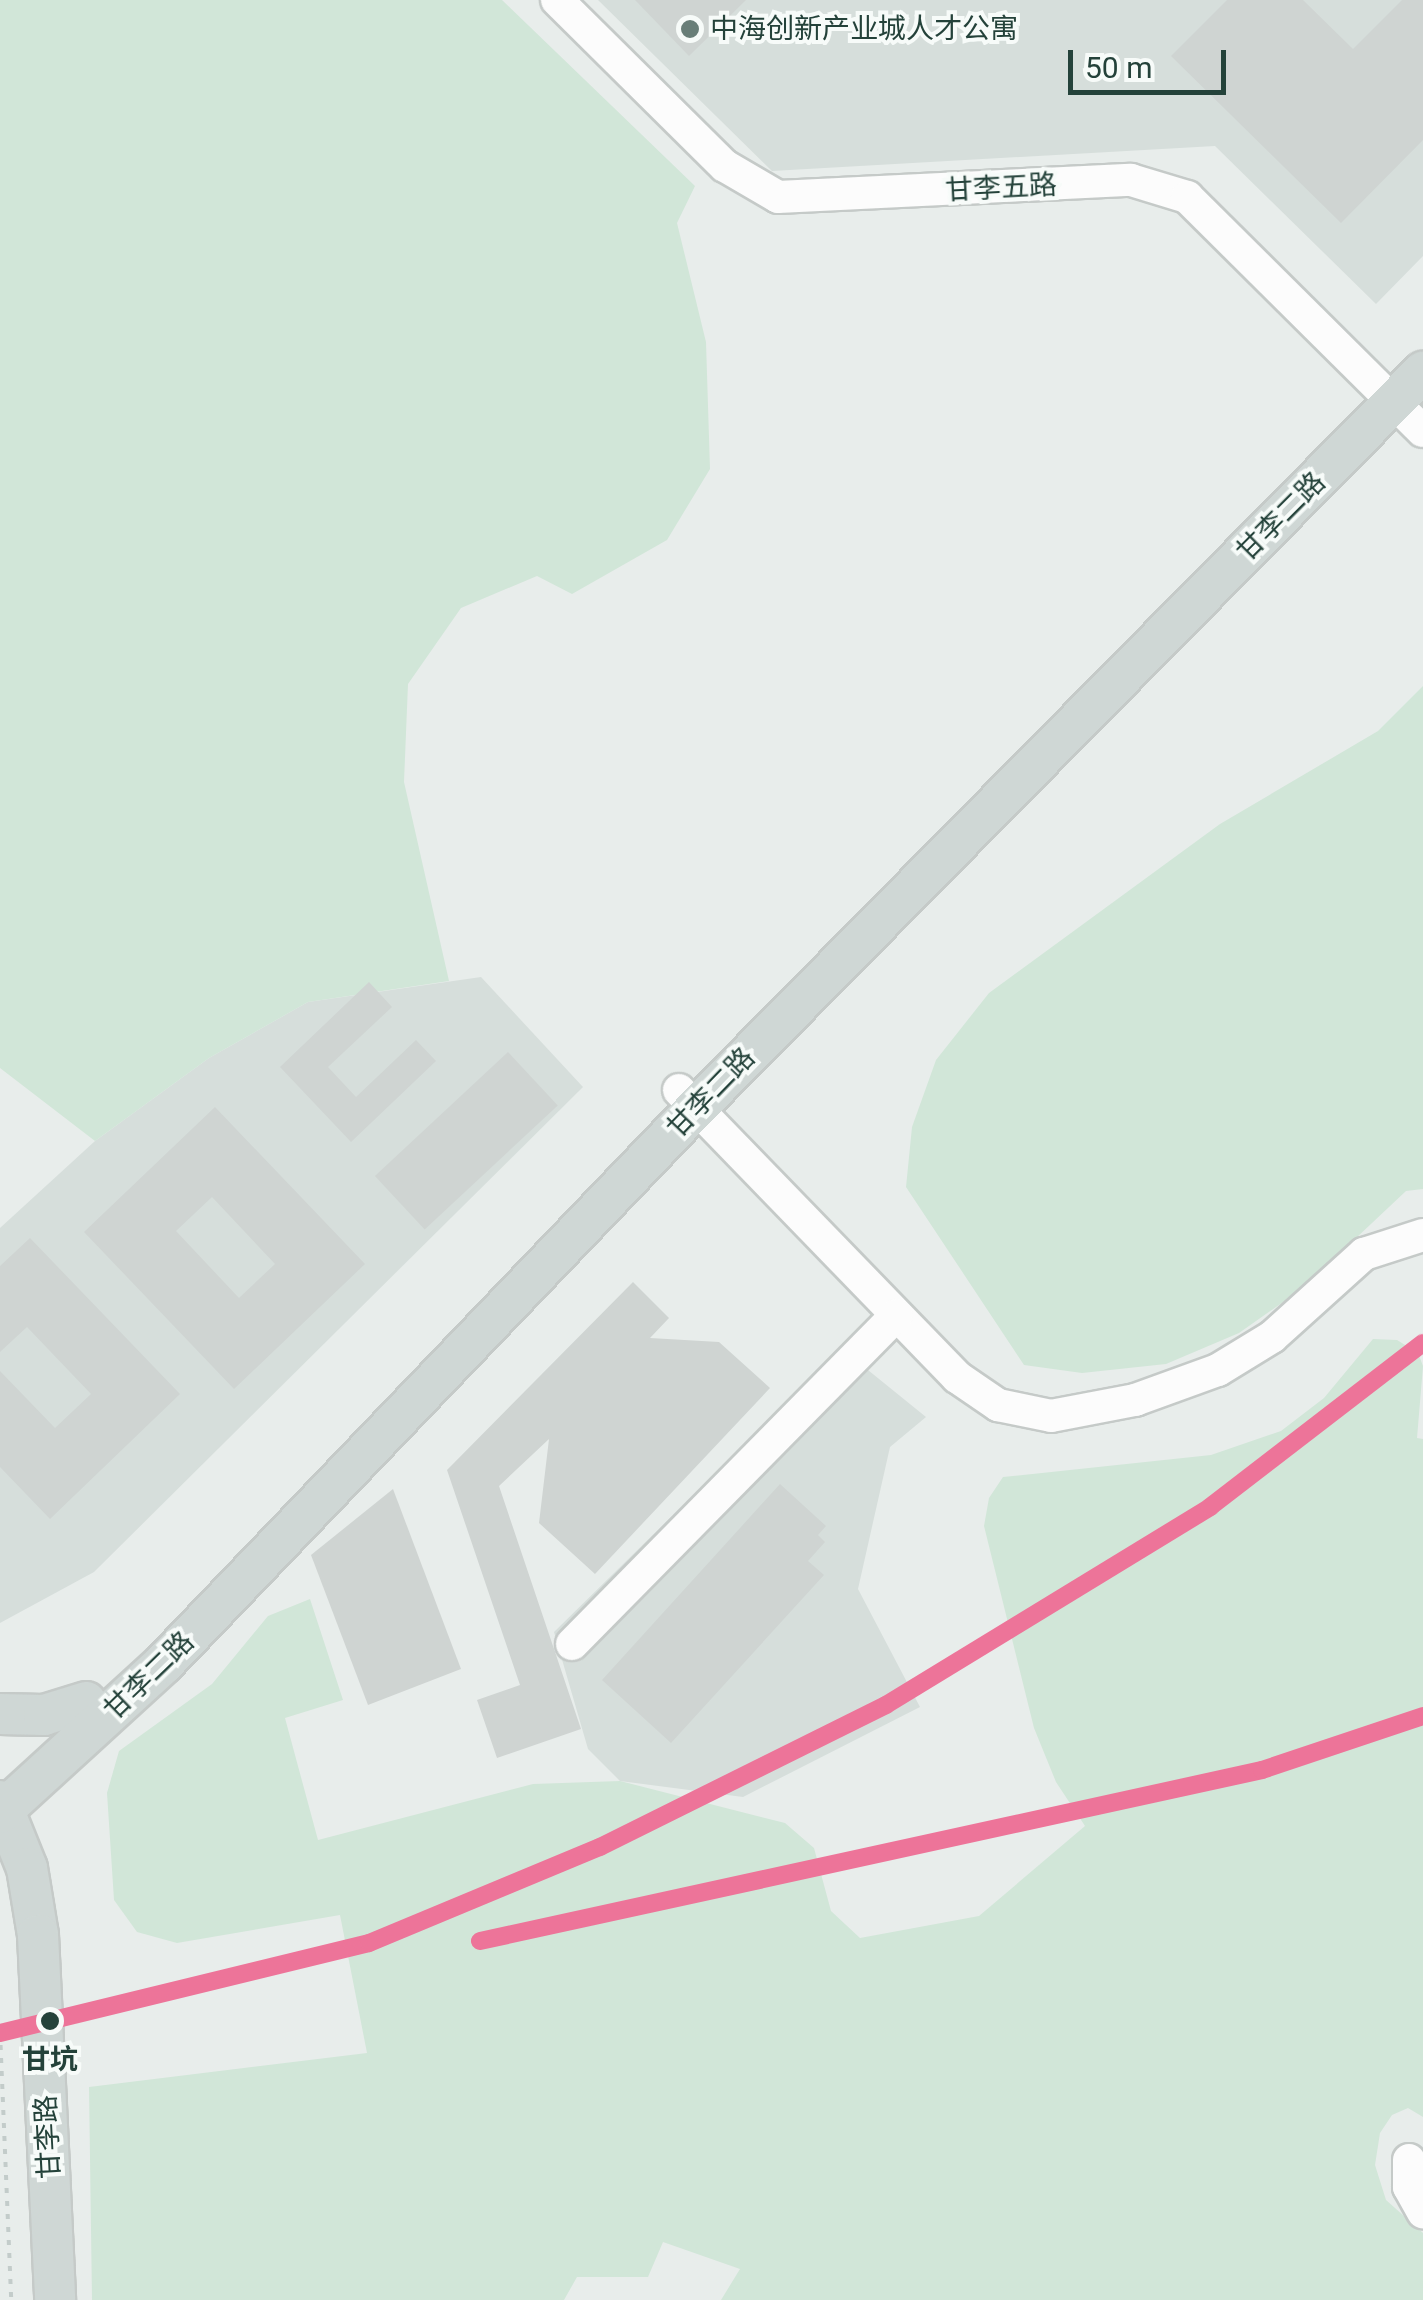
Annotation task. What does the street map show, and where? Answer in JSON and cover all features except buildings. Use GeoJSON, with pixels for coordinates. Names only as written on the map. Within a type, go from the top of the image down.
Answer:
{"type":"FeatureCollection","features":[{"type":"Feature","properties":{"kind":"main road","name":"甘李二路"},"geometry":{"type":"LineString","coordinates":[[1,1800],[30,1759],[86,1702],[1386,393],[1423,339]]}},
{"type":"Feature","properties":{"kind":"main road","name":"甘李二路"},"geometry":{"type":"LineString","coordinates":[[1386,393],[1423,372]]}},
{"type":"Feature","properties":{"kind":"main road","name":"甘李二路"},"geometry":{"type":"LineString","coordinates":[[1,1800],[164,1664],[687,1099]]}},
{"type":"Feature","properties":{"kind":"main road"},"geometry":{"type":"LineString","coordinates":[[0,1714],[44,1715],[86,1702]]}},
{"type":"Feature","properties":{"kind":"main road","name":"甘李路"},"geometry":{"type":"LineString","coordinates":[[1,1800],[27,1868],[38,1935],[56,2300]]}},
{"type":"Feature","properties":{"kind":"main road","name":"甘李路"},"geometry":{"type":"LineString","coordinates":[[0,1867],[11,1935],[35,2300]]}},
{"type":"Feature","properties":{"kind":"street","name":"甘李五路"},"geometry":{"type":"LineString","coordinates":[[558,0],[725,166],[778,196],[1131,180],[1173,191],[1210,214],[1423,431]]}},
{"type":"Feature","properties":{"kind":"street"},"geometry":{"type":"LineString","coordinates":[[687,1099],[957,1377],[998,1405],[1051,1416],[1135,1400],[1218,1370],[1272,1337],[1364,1254],[1423,1235]]}},
{"type":"Feature","properties":{"kind":"street"},"geometry":{"type":"LineString","coordinates":[[572,1644],[897,1315]]}},
{"type":"Feature","properties":{"kind":"street"},"geometry":{"type":"LineString","coordinates":[[1409,2160],[1409,2187],[1423,2212]]}},
{"type":"Feature","properties":{"kind":"path"},"geometry":{"type":"LineString","coordinates":[[0,2032],[11,2300]]}},
{"type":"Feature","properties":{"kind":"shaded area"},"geometry":{"type":"Polygon","coordinates":[[[598,0],[1423,0],[1423,256],[1376,304],[1215,146],[772,171],[598,0]]]}},
{"type":"Feature","properties":{"kind":"shaded area"},"geometry":{"type":"Polygon","coordinates":[[[481,977],[583,1087],[94,1572],[0,1623],[0,1228],[95,1141],[209,1058],[308,1002],[481,977]]]}},
{"type":"Feature","properties":{"kind":"shaded area"},"geometry":{"type":"Polygon","coordinates":[[[842,1349],[926,1417],[890,1447],[858,1589],[920,1707],[743,1797],[620,1781],[588,1749],[554,1632],[842,1349]]]}},
{"type":"Feature","properties":{"kind":"green space"},"geometry":{"type":"Polygon","coordinates":[[[0,0],[502,0],[695,186],[677,223],[706,342],[710,469],[667,540],[572,594],[537,576],[461,608],[408,684],[404,782],[449,981],[308,1002],[209,1058],[95,1141],[0,1068],[0,0]]]}},
{"type":"Feature","properties":{"kind":"green space"},"geometry":{"type":"Polygon","coordinates":[[[1423,686],[1423,1189],[1406,1191],[1303,1288],[1239,1333],[1166,1364],[1082,1373],[1024,1365],[906,1187],[912,1127],[936,1060],[989,993],[1220,824],[1378,731],[1423,686]]]}},
{"type":"Feature","properties":{"kind":"green space"},"geometry":{"type":"Polygon","coordinates":[[[1373,1339],[1397,1340],[1418,1353],[1423,1366],[1417,1438],[1423,1439],[1423,2117],[1408,2108],[1392,2115],[1380,2133],[1375,2165],[1386,2200],[1423,2233],[1423,2300],[721,2300],[740,2269],[663,2242],[648,2277],[577,2277],[564,2300],[92,2300],[89,2087],[367,2053],[340,1915],[177,1943],[137,1932],[114,1900],[107,1793],[119,1751],[212,1684],[268,1616],[310,1599],[343,1700],[285,1718],[318,1840],[533,1784],[620,1781],[785,1823],[814,1848],[831,1911],[860,1938],[979,1916],[1085,1826],[1056,1782],[1034,1728],[984,1526],[989,1498],[1003,1477],[1211,1455],[1281,1431],[1324,1398],[1373,1339]]]}},
{"type":"Feature","properties":{"kind":"transit line"},"geometry":{"type":"LineString","coordinates":[[0,2033],[369,1943],[600,1847],[886,1705],[1210,1507],[1423,1343]]}},
{"type":"Feature","properties":{"kind":"transit line"},"geometry":{"type":"LineString","coordinates":[[480,1941],[1262,1770],[1423,1716]]}},
{"type":"Feature","properties":{"kind":"place","name":"中海创新产业城人才公寓"},"geometry":{"type":"Point","coordinates":[690,29]}},
{"type":"Feature","properties":{"kind":"place","name":"甘坑"},"geometry":{"type":"Point","coordinates":[50,2021]}}]}
